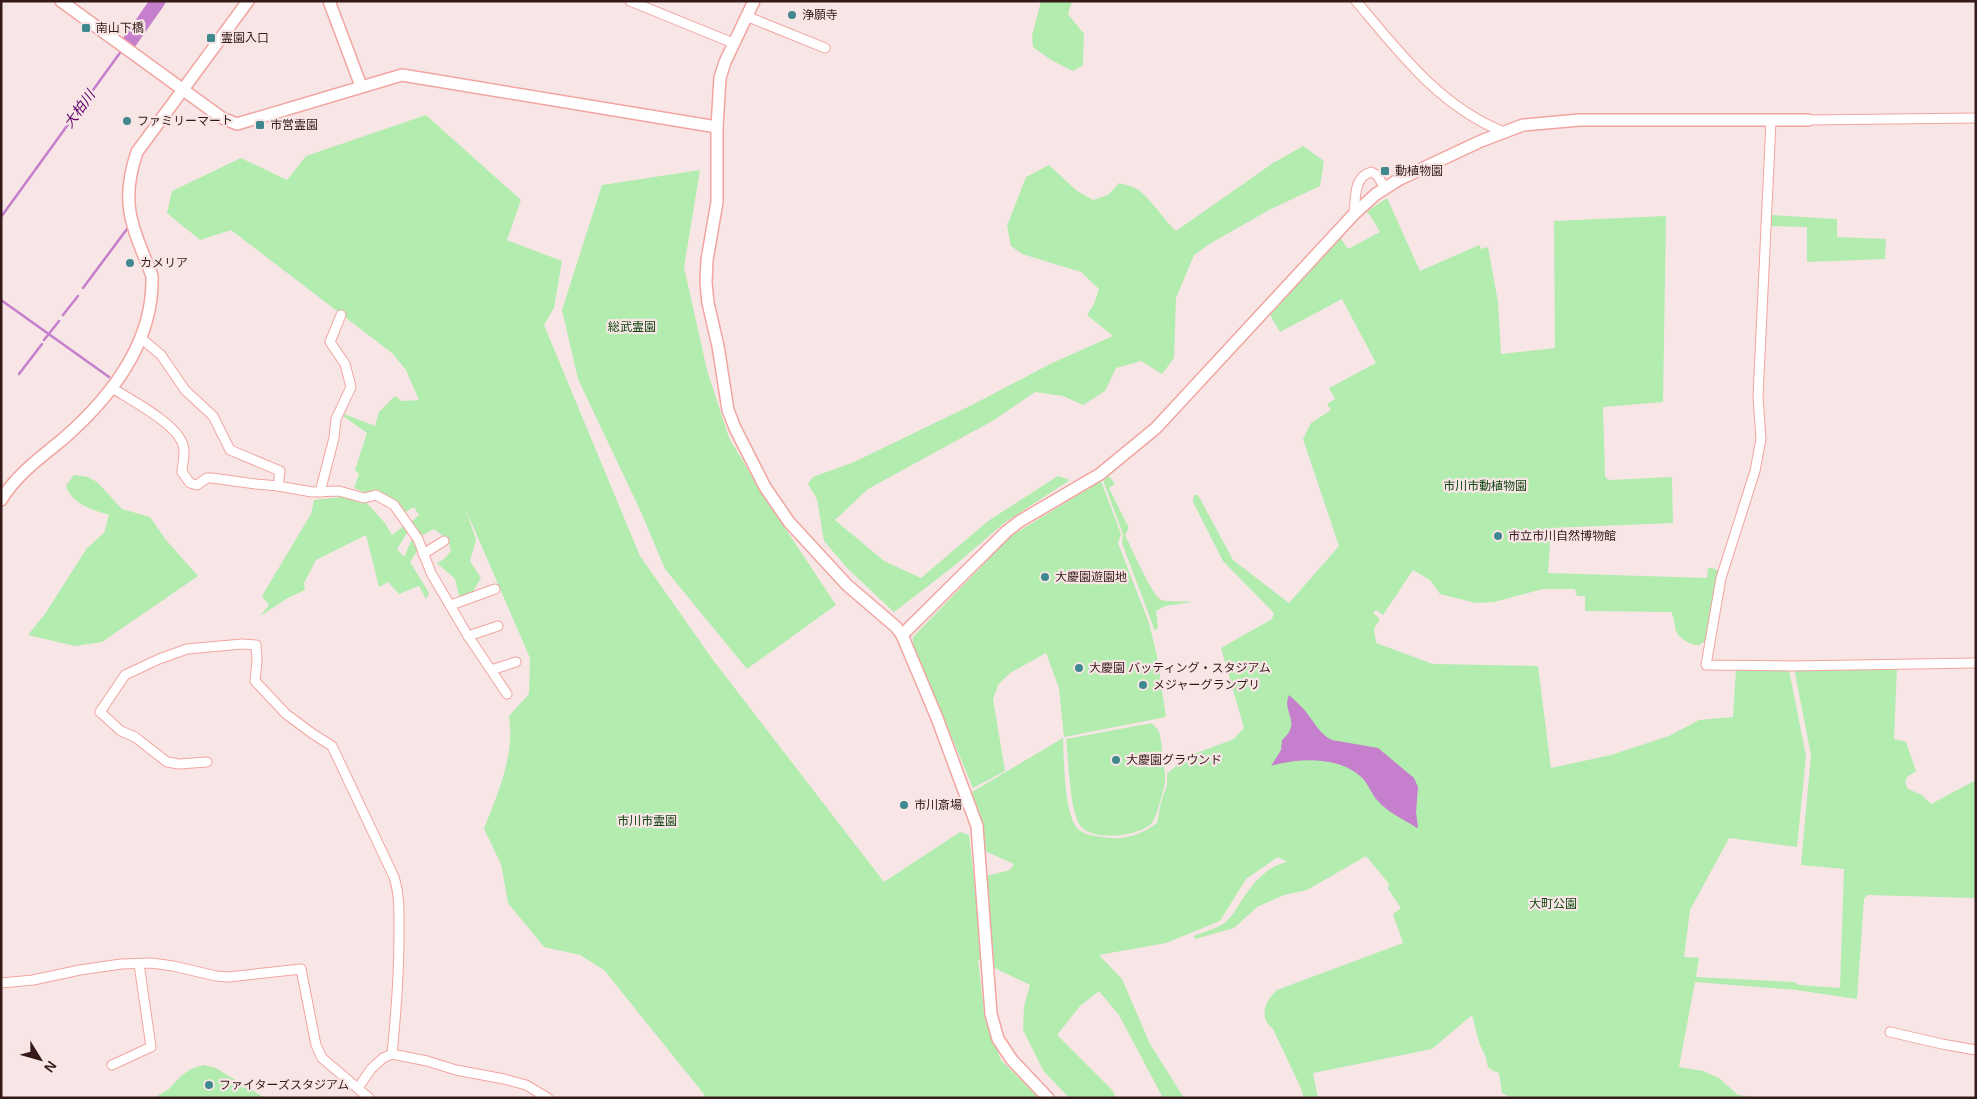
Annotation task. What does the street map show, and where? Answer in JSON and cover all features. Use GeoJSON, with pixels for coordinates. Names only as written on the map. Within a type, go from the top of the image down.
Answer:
{"type":"FeatureCollection","features":[{"type":"Feature","properties":{"kind":"street"},"geometry":{"type":"LineString","coordinates":[[61,1],[222,118],[237,124],[396,76],[407,76],[717,127]]}},
{"type":"Feature","properties":{"kind":"street"},"geometry":{"type":"LineString","coordinates":[[1,500],[18,477],[64,438],[112,388],[142,339],[152,295],[152,276],[129,213],[128,188],[137,152],[248,1]]}},
{"type":"Feature","properties":{"kind":"street"},"geometry":{"type":"LineString","coordinates":[[329,1],[361,86]]}},
{"type":"Feature","properties":{"kind":"street"},"geometry":{"type":"LineString","coordinates":[[630,1],[733,43]]}},
{"type":"Feature","properties":{"kind":"street"},"geometry":{"type":"LineString","coordinates":[[754,1],[733,43],[720,78],[717,127],[717,202],[707,260],[706,283],[728,410],[735,428],[766,487],[789,522],[847,585],[886,618],[902,635],[937,718],[977,826],[991,1014],[998,1038],[1012,1060],[1048,1098]]}},
{"type":"Feature","properties":{"kind":"street"},"geometry":{"type":"LineString","coordinates":[[1356,1],[1414,70],[1450,102],[1490,127],[1504,132]]}},
{"type":"Feature","properties":{"kind":"street"},"geometry":{"type":"LineString","coordinates":[[746,16],[825,48]]}},
{"type":"Feature","properties":{"kind":"street"},"geometry":{"type":"LineString","coordinates":[[902,635],[1007,531],[1100,474],[1156,428],[1365,202],[1385,188],[1428,166],[1523,125],[1572,120],[1976,118]]}},
{"type":"Feature","properties":{"kind":"street"},"geometry":{"type":"LineString","coordinates":[[1771,120],[1758,397],[1761,439],[1755,470],[1721,578],[1706,665],[1791,666],[1976,662]]}},
{"type":"Feature","properties":{"kind":"street"},"geometry":{"type":"LineString","coordinates":[[1354,214],[1357,185],[1362,176],[1371,172],[1385,188]]}},
{"type":"Feature","properties":{"kind":"street"},"geometry":{"type":"LineString","coordinates":[[320,492],[334,438],[336,419],[351,387],[345,364],[330,342],[341,316]]}},
{"type":"Feature","properties":{"kind":"street"},"geometry":{"type":"LineString","coordinates":[[142,339],[161,355],[185,390],[213,416],[230,450],[280,471],[278,486]]}},
{"type":"Feature","properties":{"kind":"street"},"geometry":{"type":"LineString","coordinates":[[112,388],[146,409],[179,436],[184,446],[182,472],[190,484],[197,485],[207,478],[212,478],[320,492],[339,491],[364,498],[378,495],[394,505],[418,539],[431,573],[468,636],[507,694]]}},
{"type":"Feature","properties":{"kind":"street"},"geometry":{"type":"LineString","coordinates":[[423,554],[444,541]]}},
{"type":"Feature","properties":{"kind":"street"},"geometry":{"type":"LineString","coordinates":[[451,605],[495,590]]}},
{"type":"Feature","properties":{"kind":"street"},"geometry":{"type":"LineString","coordinates":[[468,636],[498,626]]}},
{"type":"Feature","properties":{"kind":"street"},"geometry":{"type":"LineString","coordinates":[[207,762],[179,764],[167,762],[135,737],[122,731],[100,712],[125,675],[159,659],[188,649],[242,644],[256,645],[255,681],[286,714],[332,746],[398,889],[399,965],[392,1054]]}},
{"type":"Feature","properties":{"kind":"street"},"geometry":{"type":"LineString","coordinates":[[491,670],[516,662]]}},
{"type":"Feature","properties":{"kind":"street"},"geometry":{"type":"LineString","coordinates":[[1,983],[33,980],[121,964],[173,966],[228,977],[301,968],[316,1045],[322,1058],[369,1098]]}},
{"type":"Feature","properties":{"kind":"street"},"geometry":{"type":"LineString","coordinates":[[112,1065],[151,1047],[139,964]]}},
{"type":"Feature","properties":{"kind":"street"},"geometry":{"type":"LineString","coordinates":[[1890,1032],[1976,1050]]}},
{"type":"Feature","properties":{"kind":"street"},"geometry":{"type":"LineString","coordinates":[[358,1088],[371,1069],[383,1058],[392,1054],[526,1085],[548,1098]]}},
{"type":"Feature","properties":{"kind":"green space"},"geometry":{"type":"Polygon","coordinates":[[[1041,1],[1072,1],[1068,14],[1084,34],[1083,65],[1073,71],[1051,60],[1033,47],[1032,36],[1041,1]]]}},
{"type":"Feature","properties":{"kind":"green space"},"geometry":{"type":"Polygon","coordinates":[[[426,115],[521,200],[507,240],[562,261],[554,308],[544,325],[640,556],[713,660],[884,882],[960,832],[969,835],[974,879],[1010,870],[1014,864],[985,851],[983,824],[972,792],[1063,738],[1067,800],[1073,822],[1078,829],[1087,834],[1118,838],[1138,834],[1157,823],[1167,785],[1167,774],[1186,757],[1234,739],[1244,728],[1221,648],[1272,619],[1274,613],[1223,561],[1193,502],[1194,495],[1198,495],[1233,560],[1289,603],[1339,546],[1303,439],[1311,423],[1331,410],[1327,404],[1335,399],[1329,388],[1376,363],[1342,299],[1280,332],[1270,315],[1340,237],[1348,249],[1380,232],[1370,215],[1366,212],[1387,198],[1420,271],[1479,245],[1481,249],[1488,247],[1498,302],[1501,354],[1555,348],[1554,221],[1666,216],[1663,402],[1603,407],[1605,477],[1609,480],[1672,477],[1673,523],[1551,528],[1548,573],[1707,578],[1708,568],[1719,571],[1706,641],[1699,645],[1689,643],[1677,634],[1671,612],[1585,611],[1585,596],[1577,596],[1575,589],[1543,589],[1494,602],[1476,603],[1440,594],[1430,580],[1413,570],[1383,615],[1376,610],[1373,613],[1380,619],[1374,629],[1376,643],[1433,664],[1538,666],[1551,768],[1611,755],[1669,736],[1699,720],[1733,717],[1736,669],[1789,670],[1806,756],[1797,847],[1729,838],[1690,910],[1684,957],[1699,958],[1696,977],[1794,982],[1799,985],[1840,988],[1844,869],[1801,865],[1811,755],[1794,668],[1897,666],[1894,739],[1906,742],[1916,771],[1907,777],[1905,782],[1908,789],[1922,795],[1931,804],[1976,780],[1976,898],[1867,895],[1864,899],[1857,999],[1796,990],[1695,982],[1679,1067],[1703,1071],[1719,1078],[1738,1095],[1761,1098],[1512,1098],[1502,1093],[1499,1073],[1490,1069],[1487,1065],[1472,1015],[1432,1049],[1313,1073],[1318,1098],[1304,1098],[1273,1029],[1268,1024],[1265,1009],[1269,999],[1277,990],[1403,943],[1393,914],[1401,908],[1388,889],[1389,884],[1366,856],[1307,890],[1284,895],[1257,907],[1234,928],[1195,939],[1194,936],[1216,927],[1230,918],[1258,879],[1271,868],[1287,862],[1278,857],[1246,879],[1220,921],[1166,943],[1099,955],[1122,979],[1150,1044],[1184,1098],[1163,1098],[1119,1015],[1099,991],[1080,1006],[1057,1035],[1113,1091],[1116,1098],[1069,1098],[1043,1070],[1023,1030],[1024,1007],[1030,985],[978,960],[985,1020],[1001,1060],[1039,1098],[707,1098],[604,970],[580,955],[544,947],[508,903],[501,864],[484,829],[504,774],[510,745],[509,716],[529,694],[530,658],[466,510],[476,540],[470,561],[481,578],[471,595],[460,599],[455,579],[437,563],[444,559],[451,551],[448,540],[434,529],[419,537],[410,523],[419,515],[414,507],[404,513],[399,504],[375,489],[370,495],[354,488],[359,474],[355,470],[367,433],[343,416],[344,414],[375,426],[379,412],[395,396],[402,401],[419,400],[406,370],[392,353],[231,230],[200,240],[167,213],[172,191],[241,158],[287,180],[306,156],[426,115]]]}},
{"type":"Feature","properties":{"kind":"green space"},"geometry":{"type":"Polygon","coordinates":[[[1303,146],[1324,161],[1320,186],[1269,210],[1211,243],[1194,255],[1176,298],[1174,358],[1162,374],[1141,361],[1116,368],[1105,391],[1083,405],[1063,396],[1035,392],[994,420],[868,489],[835,520],[884,561],[921,578],[988,521],[1058,476],[1070,480],[1004,523],[954,566],[894,612],[848,569],[824,541],[817,499],[808,484],[813,477],[854,462],[974,404],[1050,364],[1113,336],[1087,315],[1094,304],[1099,289],[1081,272],[1022,254],[1011,246],[1007,226],[1026,177],[1049,165],[1077,191],[1093,200],[1108,195],[1119,183],[1131,186],[1145,196],[1176,231],[1273,163],[1303,146]]]}},
{"type":"Feature","properties":{"kind":"green space","name":"総武霊園"},"geometry":{"type":"Polygon","coordinates":[[[700,170],[684,267],[707,370],[729,438],[765,498],[836,605],[747,669],[665,569],[641,512],[578,379],[562,310],[602,185],[700,170]]]}},
{"type":"Feature","properties":{"kind":"green space"},"geometry":{"type":"Polygon","coordinates":[[[1771,215],[1837,219],[1837,237],[1886,239],[1885,259],[1807,262],[1807,227],[1771,226],[1771,215]]]}},
{"type":"Feature","properties":{"kind":"green space"},"geometry":{"type":"Polygon","coordinates":[[[74,475],[88,477],[97,482],[122,509],[150,517],[166,540],[198,576],[102,642],[75,646],[28,635],[45,614],[87,548],[104,533],[109,515],[83,505],[73,498],[66,486],[74,475]]]}},
{"type":"Feature","properties":{"kind":"green space"},"geometry":{"type":"Polygon","coordinates":[[[1109,476],[1115,484],[1109,488],[1129,528],[1125,535],[1152,589],[1161,600],[1192,602],[1165,606],[1156,611],[1158,627],[1155,631],[1122,543],[1123,534],[1103,480],[1109,476]]]}},
{"type":"Feature","properties":{"kind":"green space"},"geometry":{"type":"Polygon","coordinates":[[[1101,481],[1121,534],[1118,543],[1149,623],[1157,656],[1166,717],[1064,737],[1059,688],[1046,653],[1010,673],[998,685],[993,699],[1005,771],[973,788],[913,645],[913,637],[1011,536],[1101,481]]]}},
{"type":"Feature","properties":{"kind":"green space"},"geometry":{"type":"Polygon","coordinates":[[[341,497],[366,502],[385,523],[392,535],[405,525],[409,530],[397,549],[404,557],[412,539],[419,548],[410,562],[429,593],[426,599],[419,586],[399,594],[388,582],[379,587],[366,535],[316,560],[304,583],[305,590],[288,598],[260,616],[269,605],[262,596],[311,514],[314,500],[341,497]]]}},
{"type":"Feature","properties":{"kind":"green space","name":"大慶園グラウンド"},"geometry":{"type":"Polygon","coordinates":[[[1152,723],[1160,735],[1165,778],[1153,821],[1144,829],[1124,835],[1101,835],[1083,829],[1078,822],[1073,803],[1066,739],[1152,723]]]}},
{"type":"Feature","properties":{"kind":"green space","name":"ファイターズスタジアム"},"geometry":{"type":"Polygon","coordinates":[[[203,1065],[216,1068],[265,1098],[154,1098],[169,1089],[181,1076],[191,1069],[203,1065]]]}},
{"type":"Feature","properties":{"kind":"shaded area"},"geometry":{"type":"Polygon","coordinates":[[[1289,695],[1305,710],[1319,730],[1328,738],[1378,748],[1414,778],[1418,787],[1417,828],[1386,809],[1363,779],[1340,765],[1317,760],[1305,760],[1271,766],[1281,750],[1282,740],[1291,727],[1287,707],[1289,695]]]}},
{"type":"Feature","properties":{"kind":"waterway","name":"大柏川"},"geometry":{"type":"LineString","coordinates":[[130,41],[158,1]]}},
{"type":"Feature","properties":{"kind":"waterway","name":"大柏川"},"geometry":{"type":"LineString","coordinates":[[1,217],[122,50]]}},
{"type":"Feature","properties":{"kind":"waterway"},"geometry":{"type":"LineString","coordinates":[[83,288],[127,229]]}},
{"type":"Feature","properties":{"kind":"waterway"},"geometry":{"type":"LineString","coordinates":[[63,315],[78,296]]}},
{"type":"Feature","properties":{"kind":"waterway"},"geometry":{"type":"LineString","coordinates":[[1,300],[109,377]]}},
{"type":"Feature","properties":{"kind":"waterway"},"geometry":{"type":"LineString","coordinates":[[44,340],[59,321]]}},
{"type":"Feature","properties":{"kind":"waterway"},"geometry":{"type":"LineString","coordinates":[[19,374],[42,344]]}},
{"type":"Feature","properties":{"kind":"place","name":"浄願寺"},"geometry":{"type":"Point","coordinates":[792,15]}},
{"type":"Feature","properties":{"kind":"place","name":"南山下橋"},"geometry":{"type":"Point","coordinates":[86,28]}},
{"type":"Feature","properties":{"kind":"place","name":"霊園入口"},"geometry":{"type":"Point","coordinates":[211,38]}},
{"type":"Feature","properties":{"kind":"place","name":"ファミリーマート"},"geometry":{"type":"Point","coordinates":[127,121]}},
{"type":"Feature","properties":{"kind":"place","name":"市営霊園"},"geometry":{"type":"Point","coordinates":[260,125]}},
{"type":"Feature","properties":{"kind":"place","name":"動植物園"},"geometry":{"type":"Point","coordinates":[1385,171]}},
{"type":"Feature","properties":{"kind":"place","name":"カメリア"},"geometry":{"type":"Point","coordinates":[130,263]}},
{"type":"Feature","properties":{"kind":"place","name":"市立市川自然博物館"},"geometry":{"type":"Point","coordinates":[1498,536]}},
{"type":"Feature","properties":{"kind":"place","name":"大慶園遊園地"},"geometry":{"type":"Point","coordinates":[1045,577]}},
{"type":"Feature","properties":{"kind":"place","name":"大慶園 バッティング・スタジアム"},"geometry":{"type":"Point","coordinates":[1079,668]}},
{"type":"Feature","properties":{"kind":"place","name":"メジャーグランプリ"},"geometry":{"type":"Point","coordinates":[1143,685]}},
{"type":"Feature","properties":{"kind":"place","name":"大慶園グラウンド"},"geometry":{"type":"Point","coordinates":[1116,760]}},
{"type":"Feature","properties":{"kind":"place","name":"市川斎場"},"geometry":{"type":"Point","coordinates":[904,805]}},
{"type":"Feature","properties":{"kind":"place","name":"ファイターズスタジアム"},"geometry":{"type":"Point","coordinates":[209,1085]}},
{"type":"Feature","properties":{"kind":"park label","name":"市川市動植物園"},"geometry":{"type":"Point","coordinates":[1485,486]}},
{"type":"Feature","properties":{"kind":"park label","name":"市川市霊園"},"geometry":{"type":"Point","coordinates":[647,821]}},
{"type":"Feature","properties":{"kind":"park label","name":"大町公園"},"geometry":{"type":"Point","coordinates":[1553,904]}}]}
